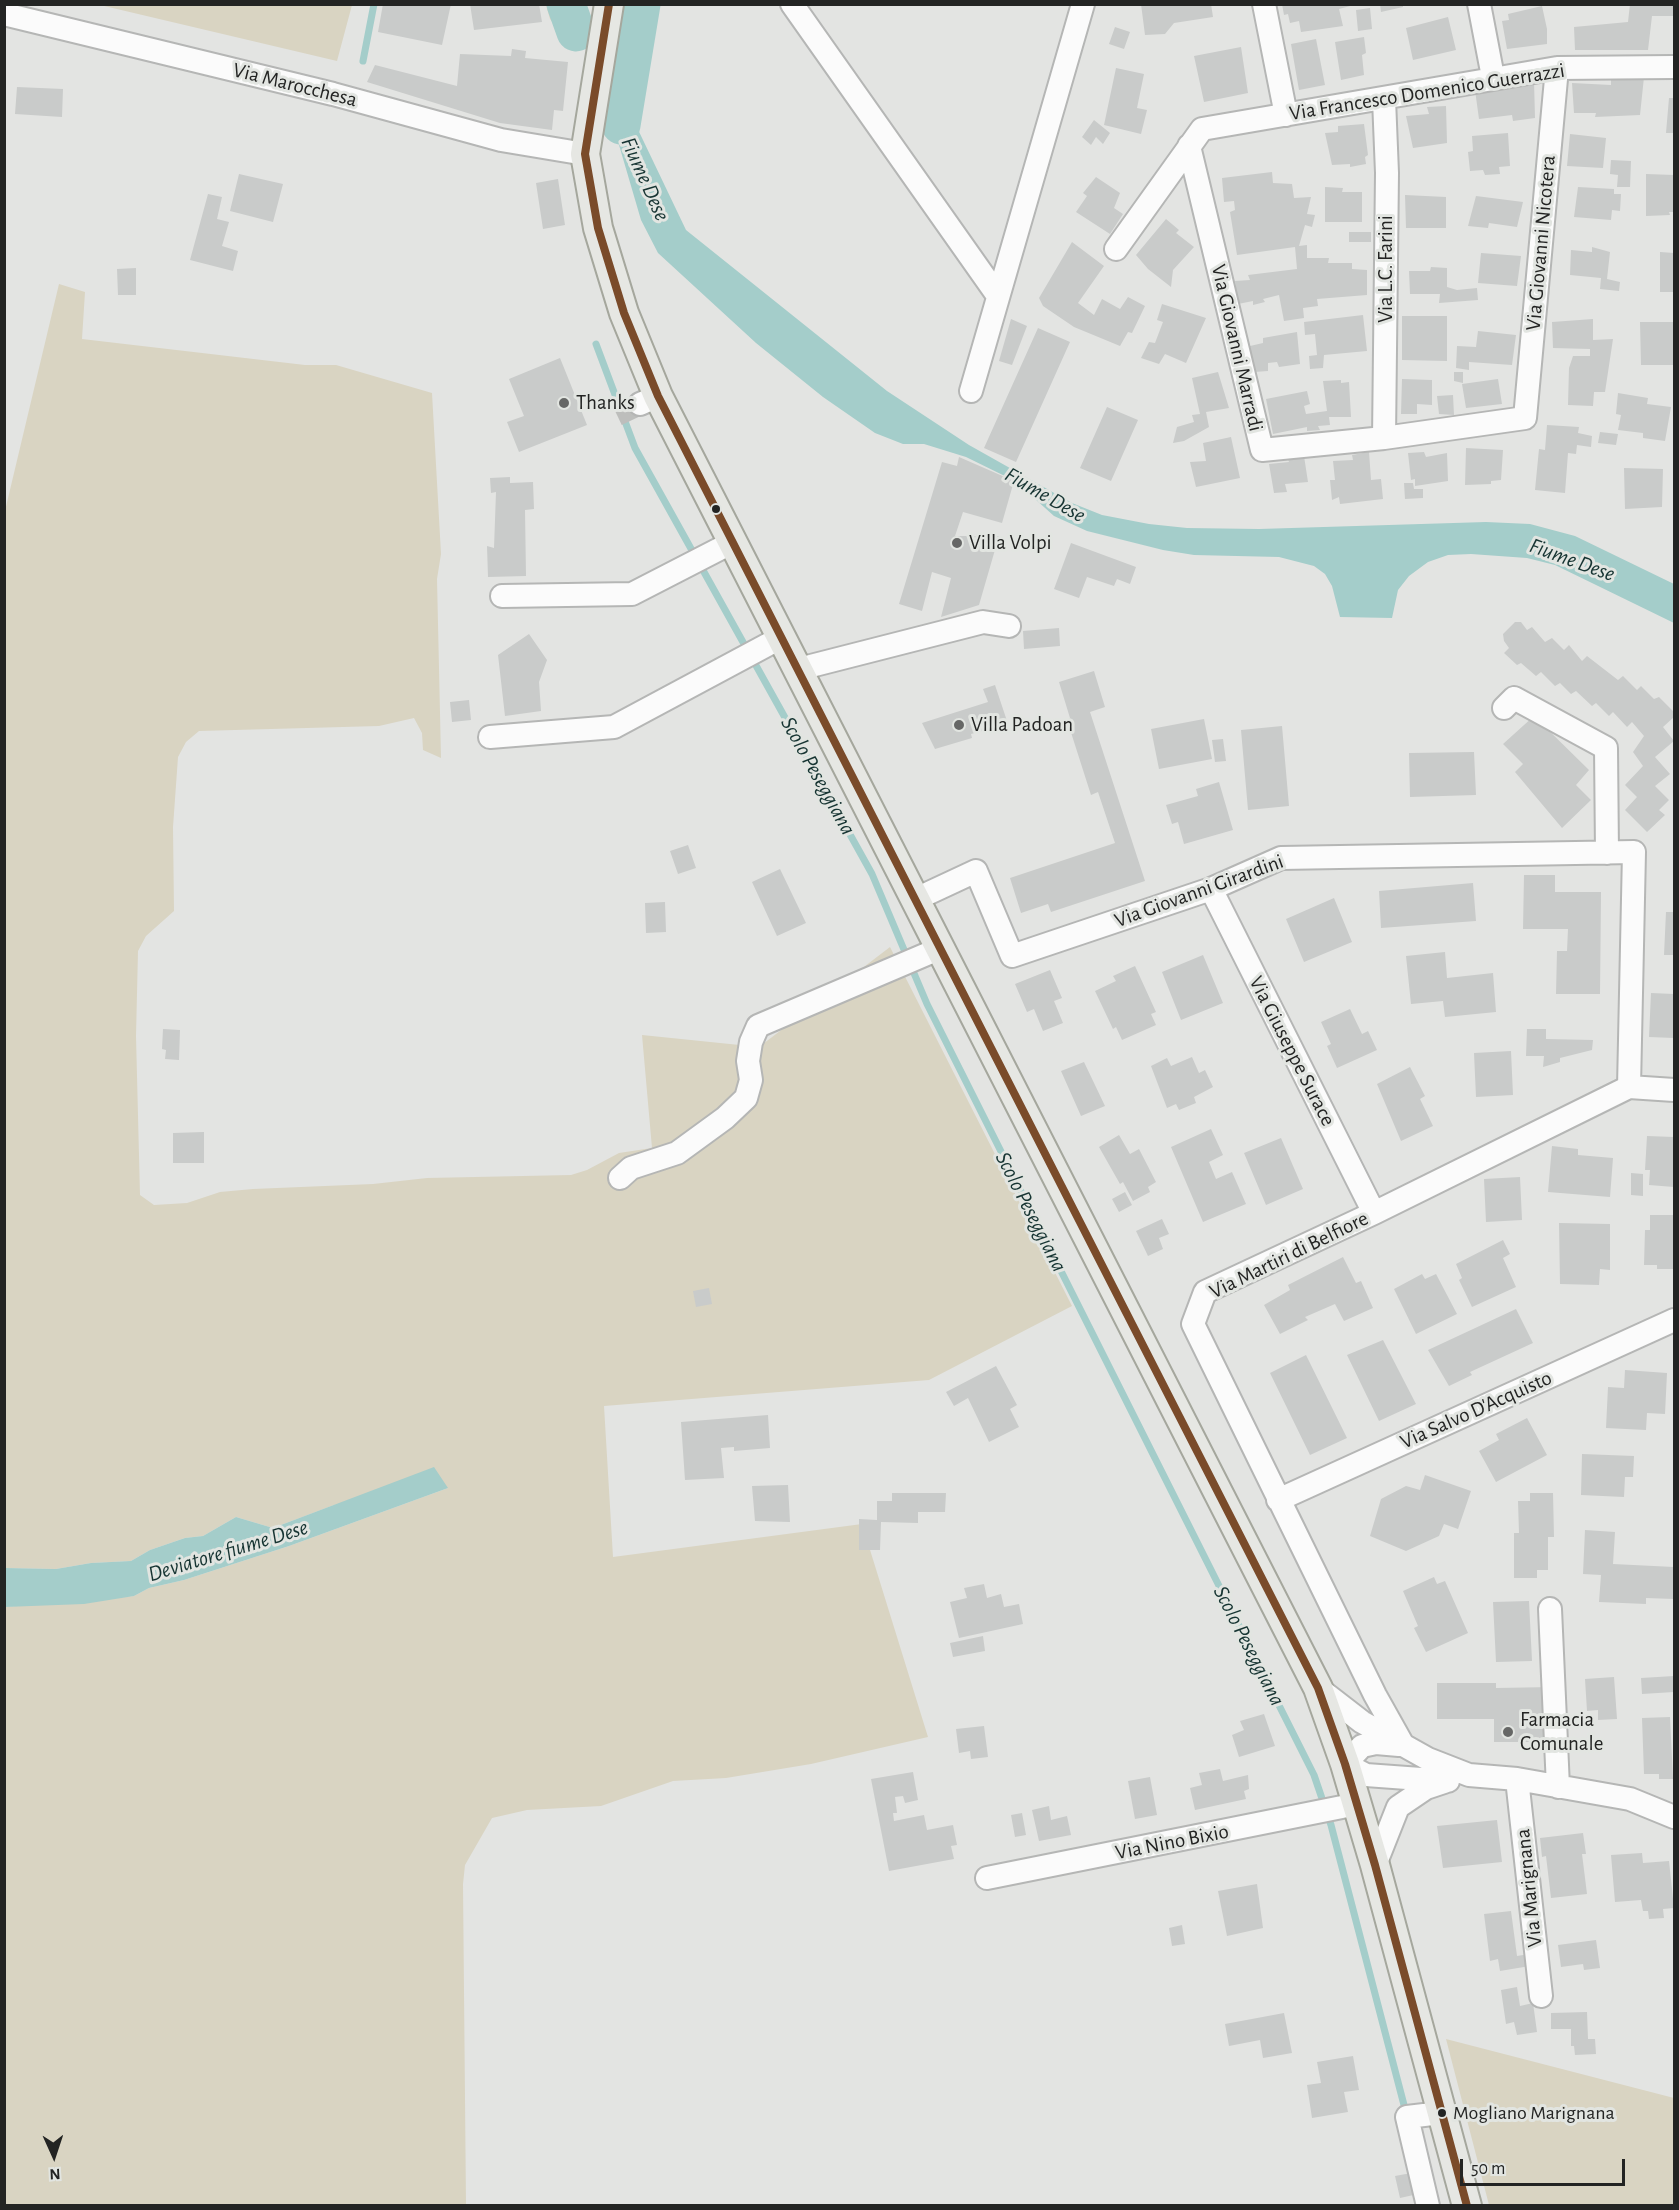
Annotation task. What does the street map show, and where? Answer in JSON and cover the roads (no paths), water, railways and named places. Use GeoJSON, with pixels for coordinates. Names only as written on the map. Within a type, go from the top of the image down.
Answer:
{"type":"FeatureCollection","features":[{"type":"Feature","properties":{"kind":"main road"},"geometry":{"type":"LineString","coordinates":[[609,4],[585,154],[598,228],[649,400],[733,542],[761,649],[799,669],[926,894],[931,952],[1318,1688],[1345,1764],[1348,1807],[1375,1864],[1467,2205]]}},
{"type":"Feature","properties":{"kind":"street"},"geometry":{"type":"LineString","coordinates":[[792,4],[998,296]]}},
{"type":"Feature","properties":{"kind":"street"},"geometry":{"type":"LineString","coordinates":[[971,391],[1083,4]]}},
{"type":"Feature","properties":{"kind":"street"},"geometry":{"type":"LineString","coordinates":[[1264,4],[1286,115]]}},
{"type":"Feature","properties":{"kind":"street"},"geometry":{"type":"LineString","coordinates":[[1479,4],[1493,77]]}},
{"type":"Feature","properties":{"kind":"street","name":"Via Marocchesa"},"geometry":{"type":"LineString","coordinates":[[4,14],[333,94],[501,140],[585,154]]}},
{"type":"Feature","properties":{"kind":"street","name":"Via Francesco Domenico Guerrazzi"},"geometry":{"type":"LineString","coordinates":[[1189,146],[1202,129],[1384,99],[1493,77],[1557,68],[1674,67]]}},
{"type":"Feature","properties":{"kind":"street","name":"Via Giovanni Nicotera"},"geometry":{"type":"LineString","coordinates":[[1524,418],[1557,68]]}},
{"type":"Feature","properties":{"kind":"street","name":"Via L.C. Farini"},"geometry":{"type":"LineString","coordinates":[[1384,99],[1387,173],[1384,438]]}},
{"type":"Feature","properties":{"kind":"street"},"geometry":{"type":"LineString","coordinates":[[1116,249],[1189,146]]}},
{"type":"Feature","properties":{"kind":"street","name":"Via Giovanni Marradi"},"geometry":{"type":"LineString","coordinates":[[1189,146],[1262,450],[1384,438],[1524,418]]}},
{"type":"Feature","properties":{"kind":"street"},"geometry":{"type":"LineString","coordinates":[[502,596],[632,594],[733,542]]}},
{"type":"Feature","properties":{"kind":"street"},"geometry":{"type":"LineString","coordinates":[[799,669],[982,622],[1009,626]]}},
{"type":"Feature","properties":{"kind":"street"},"geometry":{"type":"LineString","coordinates":[[490,737],[614,727],[761,649]]}},
{"type":"Feature","properties":{"kind":"street"},"geometry":{"type":"LineString","coordinates":[[1504,708],[1514,698],[1606,748],[1607,852]]}},
{"type":"Feature","properties":{"kind":"street","name":"Via Giovanni Girardini"},"geometry":{"type":"LineString","coordinates":[[926,894],[976,871],[1012,956],[1211,889],[1281,858],[1634,852],[1629,1087]]}},
{"type":"Feature","properties":{"kind":"street","name":"Via Giuseppe Surace"},"geometry":{"type":"LineString","coordinates":[[1211,889],[1374,1213]]}},
{"type":"Feature","properties":{"kind":"street"},"geometry":{"type":"LineString","coordinates":[[620,1178],[631,1168],[677,1153],[725,1118],[746,1098],[751,1080],[748,1061],[751,1042],[758,1026],[931,952]]}},
{"type":"Feature","properties":{"kind":"street"},"geometry":{"type":"LineString","coordinates":[[1629,1087],[1674,1090]]}},
{"type":"Feature","properties":{"kind":"street","name":"Via Martiri di Belfiore"},"geometry":{"type":"LineString","coordinates":[[1403,1745],[1375,1695],[1193,1324],[1204,1292],[1374,1213],[1629,1087]]}},
{"type":"Feature","properties":{"kind":"street","name":"Via Salvo D'Acquisto"},"geometry":{"type":"LineString","coordinates":[[1278,1500],[1674,1320]]}},
{"type":"Feature","properties":{"kind":"street"},"geometry":{"type":"LineString","coordinates":[[1550,1608],[1558,1787]]}},
{"type":"Feature","properties":{"kind":"street"},"geometry":{"type":"LineString","coordinates":[[1318,1688],[1362,1722],[1458,1778]]}},
{"type":"Feature","properties":{"kind":"street"},"geometry":{"type":"LineString","coordinates":[[1403,1745],[1376,1743],[1362,1746],[1345,1764],[1366,1775],[1517,1779],[1630,1799],[1674,1817]]}},
{"type":"Feature","properties":{"kind":"street"},"geometry":{"type":"LineString","coordinates":[[1375,1864],[1398,1807],[1426,1788],[1458,1778]]}},
{"type":"Feature","properties":{"kind":"street","name":"Via Marignana"},"geometry":{"type":"LineString","coordinates":[[1517,1779],[1541,1996]]}},
{"type":"Feature","properties":{"kind":"street","name":"Via Nino Bixio"},"geometry":{"type":"LineString","coordinates":[[987,1878],[1348,1807]]}},
{"type":"Feature","properties":{"kind":"street"},"geometry":{"type":"LineString","coordinates":[[1428,2205],[1407,2117],[1441,2114]]}},
{"type":"Feature","properties":{"kind":"water"},"geometry":{"type":"Polygon","coordinates":[[[620,67],[632,117],[686,230],[887,391],[969,445],[1072,503],[1102,515],[1187,528],[1259,529],[1486,522],[1530,524],[1575,536],[1674,584],[1674,623],[1555,565],[1527,558],[1471,554],[1448,555],[1428,562],[1409,576],[1398,590],[1392,618],[1340,617],[1332,586],[1325,574],[1314,566],[1279,557],[1194,555],[1163,550],[1087,531],[1054,516],[1015,481],[966,457],[924,444],[903,444],[875,433],[823,397],[756,343],[658,253],[641,220],[612,121],[620,67]]]}},
{"type":"Feature","properties":{"kind":"water","name":"Deviatore fiume Dese"},"geometry":{"type":"Polygon","coordinates":[[[434,1467],[448,1488],[289,1546],[184,1580],[149,1588],[134,1596],[84,1604],[5,1607],[5,1568],[56,1569],[91,1563],[131,1561],[150,1550],[185,1538],[203,1536],[236,1517],[273,1528],[434,1467]]]}},
{"type":"Feature","properties":{"kind":"waterway","name":"Scolo Peseggiana"},"geometry":{"type":"LineString","coordinates":[[363,61],[374,4]]}},
{"type":"Feature","properties":{"kind":"waterway","name":"Fiume Dese"},"geometry":{"type":"LineString","coordinates":[[566,4],[576,32]]}},
{"type":"Feature","properties":{"kind":"waterway","name":"Fiume Dese"},"geometry":{"type":"LineString","coordinates":[[621,125],[641,4]]}},
{"type":"Feature","properties":{"kind":"waterway","name":"Scolo Peseggiana"},"geometry":{"type":"LineString","coordinates":[[596,344],[635,448],[872,874],[927,1004],[1314,1775],[1331,1825],[1404,2105]]}},
{"type":"Feature","properties":{"kind":"tunnel"},"geometry":{"type":"LineString","coordinates":[[617,415],[640,404]]}},
{"type":"Feature","properties":{"kind":"place","name":"Thanks"},"geometry":{"type":"Point","coordinates":[564,403]}},
{"type":"Feature","properties":{"kind":"place","name":"Villa Volpi"},"geometry":{"type":"Point","coordinates":[957,543]}},
{"type":"Feature","properties":{"kind":"place","name":"Villa Padoan"},"geometry":{"type":"Point","coordinates":[959,725]}},
{"type":"Feature","properties":{"kind":"place","name":"Farmacia Comunale"},"geometry":{"type":"Point","coordinates":[1508,1732]}},
{"type":"Feature","properties":{"kind":"place","name":"Mogliano Marignana"},"geometry":{"type":"Point","coordinates":[1442,2113]}}]}
